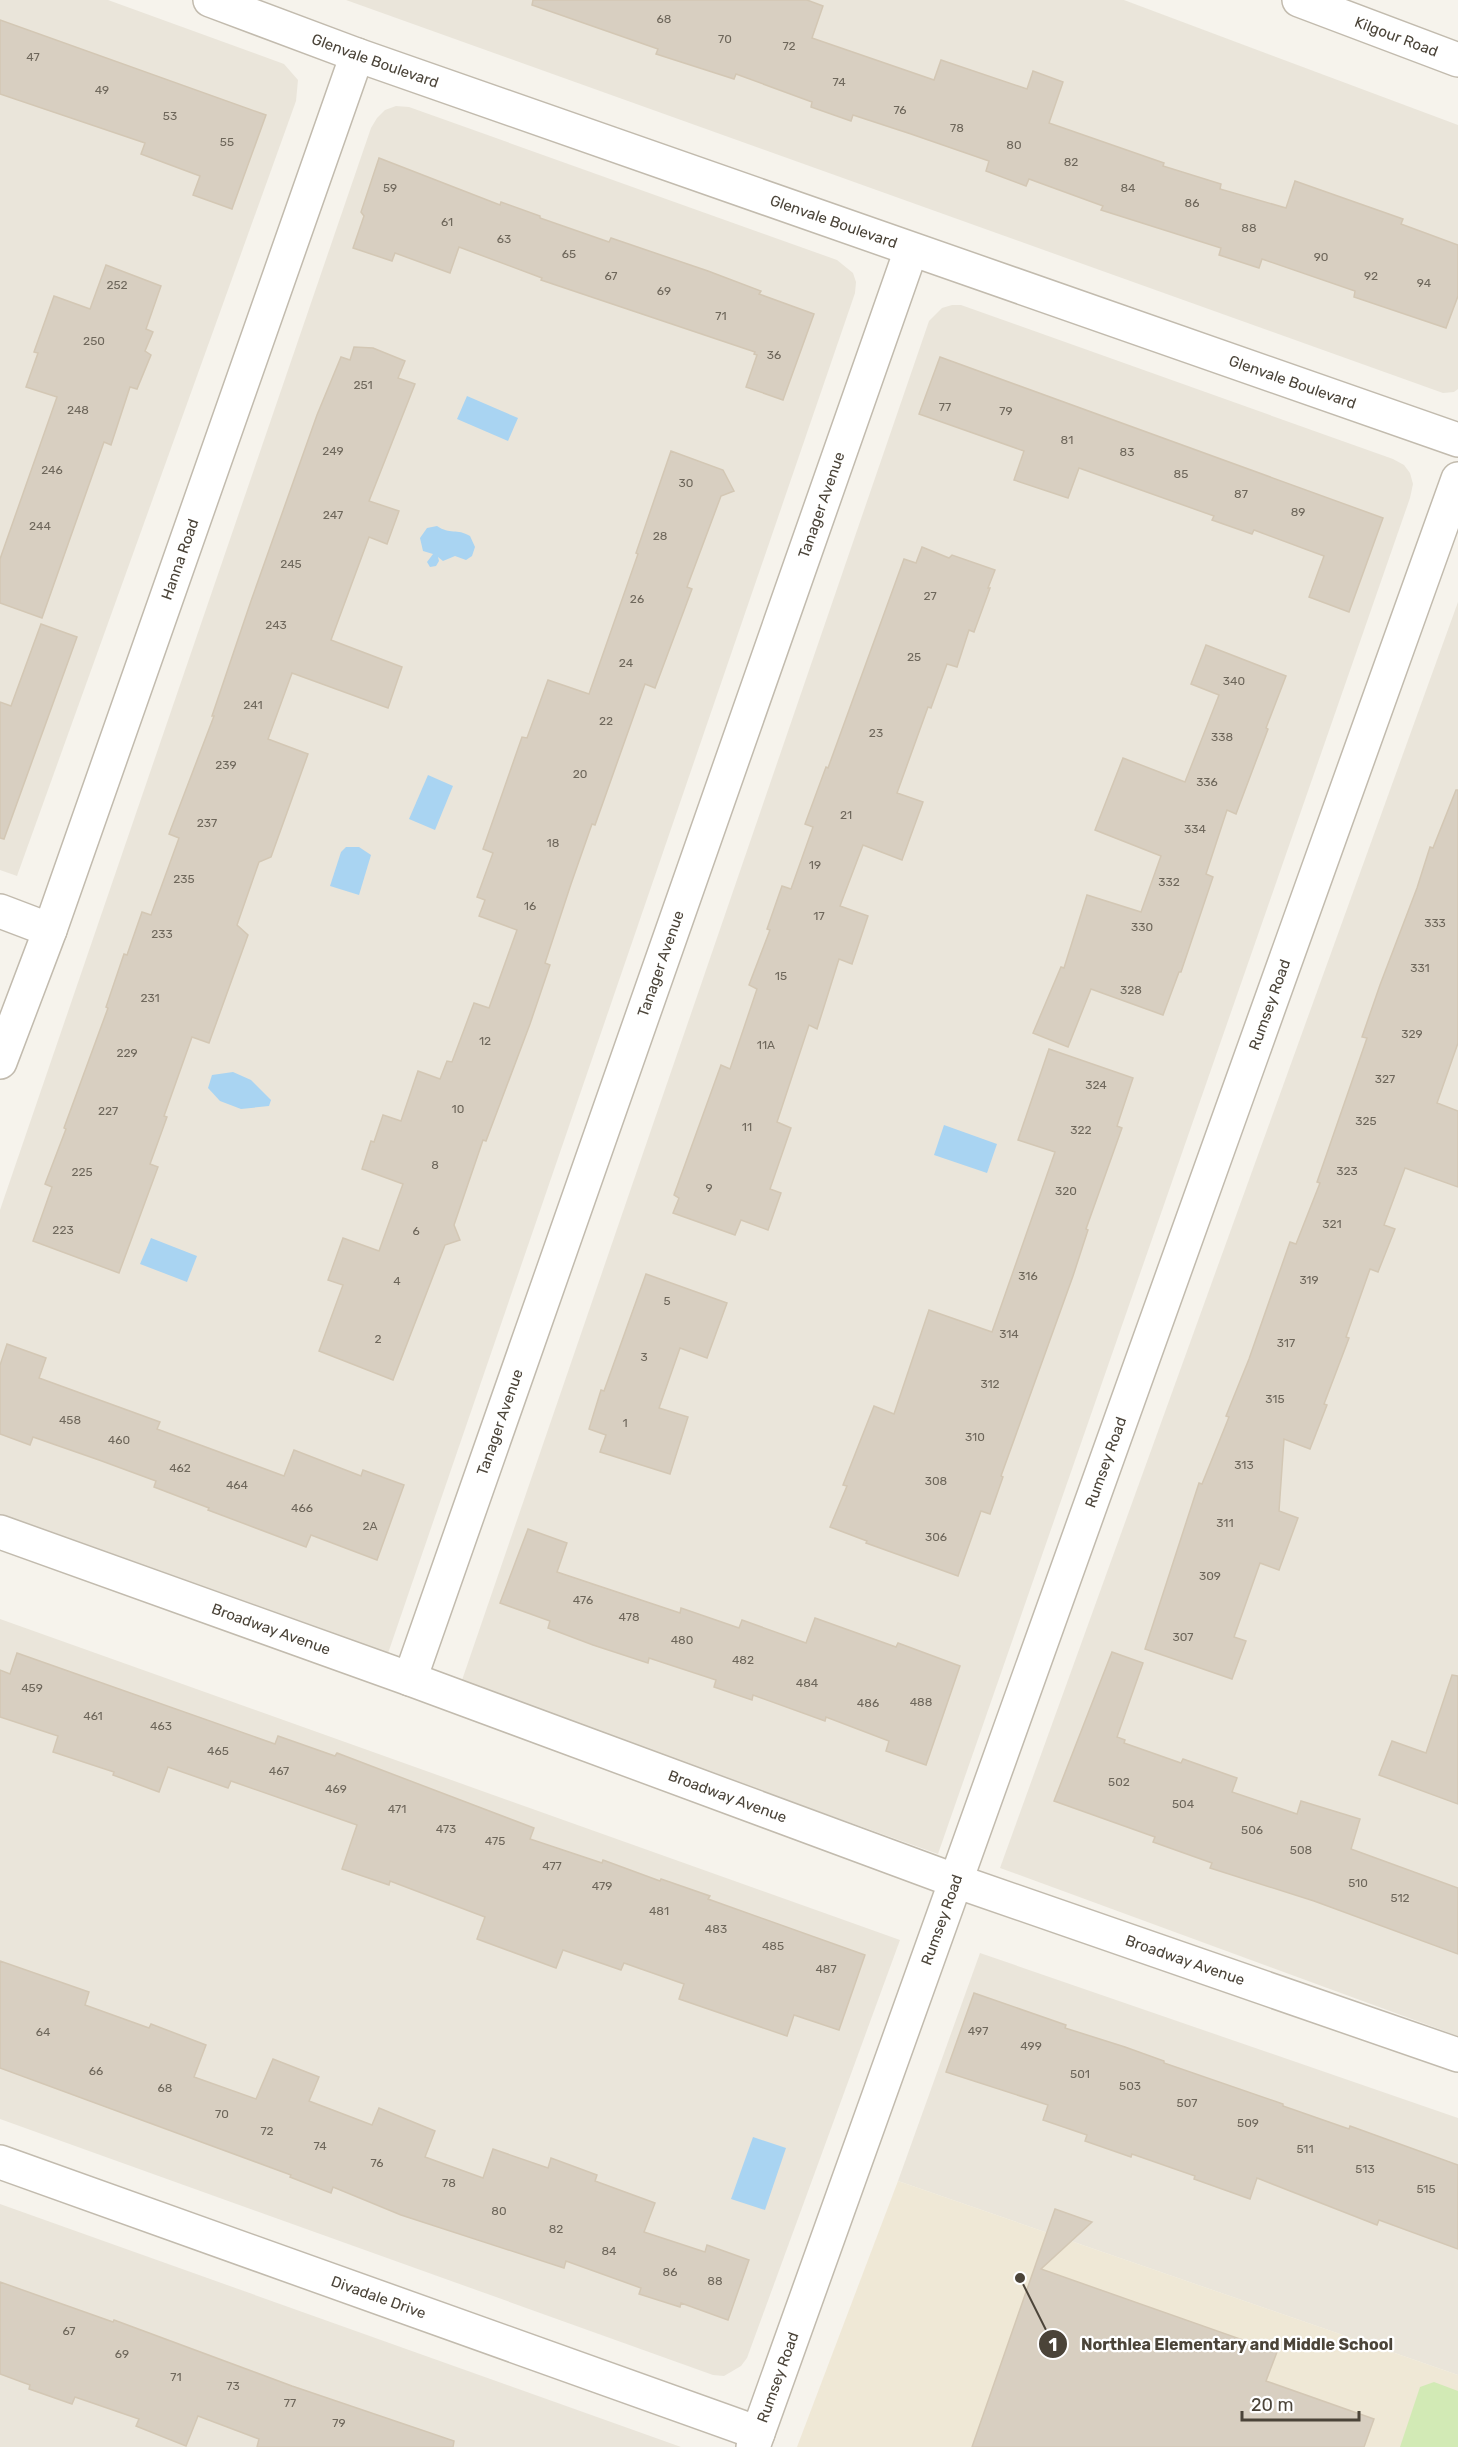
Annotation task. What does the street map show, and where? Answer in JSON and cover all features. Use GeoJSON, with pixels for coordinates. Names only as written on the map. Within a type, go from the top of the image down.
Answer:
{"type":"FeatureCollection","features":[{"type":"Feature","properties":{"kind":"street","name":"Glenvale Boulevard"},"geometry":{"type":"LineString","coordinates":[[210,0],[357,55],[1458,440]]}},
{"type":"Feature","properties":{"kind":"street","name":"Kilgour Road"},"geometry":{"type":"LineString","coordinates":[[1299,0],[1458,60]]}},
{"type":"Feature","properties":{"kind":"street","name":"Hanna Road"},"geometry":{"type":"LineString","coordinates":[[0,1062],[50,930],[357,55]]}},
{"type":"Feature","properties":{"kind":"street","name":"Tanager Avenue"},"geometry":{"type":"LineString","coordinates":[[410,1679],[911,250]]}},
{"type":"Feature","properties":{"kind":"street","name":"Rumsey Road"},"geometry":{"type":"LineString","coordinates":[[755,2440],[1458,479]]}},
{"type":"Feature","properties":{"kind":"street"},"geometry":{"type":"LineString","coordinates":[[0,911],[50,930]]}},
{"type":"Feature","properties":{"kind":"street","name":"Broadway Avenue"},"geometry":{"type":"LineString","coordinates":[[0,1532],[410,1679],[956,1881],[1458,2055]]}},
{"type":"Feature","properties":{"kind":"street","name":"Divadale Drive"},"geometry":{"type":"LineString","coordinates":[[0,2162],[755,2440]]}},
{"type":"Feature","properties":{"kind":"shaded area"},"geometry":{"type":"Polygon","coordinates":[[[0,0],[108,0],[284,64],[298,80],[296,101],[17,876],[0,870],[0,0]]]}},
{"type":"Feature","properties":{"kind":"shaded area"},"geometry":{"type":"Polygon","coordinates":[[[346,0],[1124,0],[1458,125],[1458,389],[1454,392],[1443,393],[346,0]]]}},
{"type":"Feature","properties":{"kind":"shaded area"},"geometry":{"type":"Polygon","coordinates":[[[396,106],[409,107],[837,260],[853,273],[856,282],[855,293],[384,1665],[0,1528],[0,1210],[371,128],[385,110],[396,106]]]}},
{"type":"Feature","properties":{"kind":"shaded area"},"geometry":{"type":"Polygon","coordinates":[[[961,305],[1393,459],[1404,465],[1410,473],[1413,484],[938,1854],[461,1683],[929,321],[942,308],[961,305]]]}},
{"type":"Feature","properties":{"kind":"shaded area"},"geometry":{"type":"Polygon","coordinates":[[[1458,602],[1458,2036],[1000,1868],[1458,602]]]}},
{"type":"Feature","properties":{"kind":"shaded area"},"geometry":{"type":"Polygon","coordinates":[[[0,1619],[900,1940],[747,2358],[741,2366],[724,2376],[713,2375],[0,2119],[0,1619]]]}},
{"type":"Feature","properties":{"kind":"shaded area"},"geometry":{"type":"Polygon","coordinates":[[[980,1953],[1458,2118],[1458,2375],[898,2181],[980,1953]]]}},
{"type":"Feature","properties":{"kind":"shaded area"},"geometry":{"type":"Polygon","coordinates":[[[898,2181],[1458,2375],[1458,2447],[797,2447],[898,2181]]]}},
{"type":"Feature","properties":{"kind":"shaded area"},"geometry":{"type":"Polygon","coordinates":[[[0,2204],[681,2447],[0,2447],[0,2204]]]}},
{"type":"Feature","properties":{"kind":"green space"},"geometry":{"type":"Polygon","coordinates":[[[1434,2382],[1458,2391],[1458,2447],[1400,2447],[1420,2387],[1434,2382]]]}},
{"type":"Feature","properties":{"kind":"water"},"geometry":{"type":"Polygon","coordinates":[[[467,396],[518,418],[508,441],[457,419],[467,396]]]}},
{"type":"Feature","properties":{"kind":"water"},"geometry":{"type":"Polygon","coordinates":[[[437,526],[470,536],[475,547],[472,556],[466,560],[455,556],[443,561],[438,557],[439,561],[436,566],[430,567],[427,562],[433,554],[423,551],[420,538],[427,528],[437,526]]]}},
{"type":"Feature","properties":{"kind":"water"},"geometry":{"type":"Polygon","coordinates":[[[428,775],[453,786],[435,830],[409,819],[428,775]]]}},
{"type":"Feature","properties":{"kind":"water"},"geometry":{"type":"Polygon","coordinates":[[[346,847],[359,847],[371,855],[359,895],[330,886],[341,852],[346,847]]]}},
{"type":"Feature","properties":{"kind":"water"},"geometry":{"type":"Polygon","coordinates":[[[233,1072],[251,1080],[271,1100],[269,1106],[241,1109],[220,1101],[208,1088],[212,1075],[233,1072]]]}},
{"type":"Feature","properties":{"kind":"water"},"geometry":{"type":"Polygon","coordinates":[[[944,1125],[997,1144],[987,1173],[934,1155],[944,1125]]]}},
{"type":"Feature","properties":{"kind":"water"},"geometry":{"type":"Polygon","coordinates":[[[151,1238],[197,1256],[187,1282],[140,1264],[151,1238]]]}},
{"type":"Feature","properties":{"kind":"water"},"geometry":{"type":"Polygon","coordinates":[[[753,2137],[786,2148],[765,2210],[731,2199],[753,2137]]]}},
{"type":"Feature","properties":{"kind":"building"},"geometry":{"type":"Polygon","coordinates":[[[533,0],[807,0],[823,6],[812,38],[934,80],[941,60],[1027,89],[1033,71],[1063,82],[1049,123],[1164,163],[1163,166],[1221,184],[1220,189],[1286,208],[1295,181],[1403,219],[1401,224],[1458,245],[1458,296],[1446,328],[1354,297],[1355,291],[1262,259],[1259,268],[1219,255],[1221,248],[1101,210],[1103,206],[1029,179],[1026,186],[986,171],[989,161],[853,115],[851,121],[811,107],[812,102],[736,74],[734,79],[656,54],[658,49],[532,5],[533,0]]]}},
{"type":"Feature","properties":{"kind":"building"},"geometry":{"type":"Polygon","coordinates":[[[0,20],[266,115],[232,209],[193,195],[200,176],[141,154],[145,143],[0,94],[0,20]]]}},
{"type":"Feature","properties":{"kind":"building"},"geometry":{"type":"Polygon","coordinates":[[[379,158],[500,205],[501,202],[609,242],[611,238],[708,271],[761,291],[759,294],[814,314],[783,400],[746,387],[757,355],[754,354],[755,352],[541,280],[542,278],[459,247],[450,273],[395,253],[392,261],[353,248],[364,216],[361,212],[379,158]]]}},
{"type":"Feature","properties":{"kind":"building"},"geometry":{"type":"Polygon","coordinates":[[[106,265],[161,286],[146,329],[153,332],[145,351],[151,355],[137,389],[130,387],[111,445],[104,442],[42,618],[0,603],[0,559],[57,397],[26,387],[38,353],[34,352],[54,296],[90,309],[106,265]]]}},
{"type":"Feature","properties":{"kind":"building"},"geometry":{"type":"Polygon","coordinates":[[[354,347],[373,348],[405,361],[398,378],[415,384],[369,501],[399,511],[387,544],[369,537],[331,640],[402,667],[388,708],[292,673],[268,739],[308,754],[271,857],[259,862],[237,925],[248,935],[209,1043],[192,1037],[150,1164],[158,1167],[119,1273],[33,1241],[52,1187],[45,1184],[108,1008],[106,1007],[124,954],[127,955],[142,912],[151,915],[179,838],[169,834],[214,716],[212,716],[251,601],[317,415],[341,357],[350,360],[354,347]]]}},
{"type":"Feature","properties":{"kind":"building"},"geometry":{"type":"Polygon","coordinates":[[[940,357],[1383,518],[1349,612],[1309,597],[1324,556],[1254,530],[1252,534],[1212,520],[1214,516],[1079,468],[1068,498],[1014,480],[1024,451],[919,414],[940,357]]]}},
{"type":"Feature","properties":{"kind":"building"},"geometry":{"type":"Polygon","coordinates":[[[671,451],[723,470],[734,491],[721,496],[687,587],[692,589],[655,688],[645,684],[595,825],[592,824],[571,884],[545,963],[550,965],[530,1024],[486,1141],[483,1140],[454,1225],[460,1240],[445,1245],[393,1380],[319,1351],[343,1285],[328,1280],[343,1238],[379,1251],[403,1184],[362,1169],[383,1115],[401,1121],[418,1071],[440,1079],[447,1061],[452,1062],[474,1003],[489,1008],[517,930],[479,916],[485,900],[477,897],[493,853],[483,849],[522,737],[527,738],[548,680],[589,694],[671,451]]]}},
{"type":"Feature","properties":{"kind":"building"},"geometry":{"type":"Polygon","coordinates":[[[922,547],[949,558],[952,555],[995,570],[974,632],[969,630],[957,667],[947,664],[931,708],[928,707],[897,793],[923,802],[902,860],[863,845],[840,906],[868,916],[852,964],[839,959],[817,1029],[809,1025],[777,1122],[791,1128],[770,1189],[781,1193],[768,1230],[741,1220],[735,1235],[673,1213],[679,1198],[674,1195],[721,1065],[730,1069],[757,989],[749,985],[770,930],[767,929],[782,886],[791,889],[813,827],[805,824],[826,767],[828,768],[904,559],[916,563],[922,547]]]}},
{"type":"Feature","properties":{"kind":"building"},"geometry":{"type":"Polygon","coordinates":[[[41,624],[77,637],[4,839],[0,838],[0,702],[11,706],[41,624]]]}},
{"type":"Feature","properties":{"kind":"building"},"geometry":{"type":"Polygon","coordinates":[[[1206,645],[1286,676],[1266,728],[1268,729],[1236,814],[1227,810],[1206,874],[1213,877],[1181,972],[1179,972],[1163,1015],[1091,989],[1068,1047],[1033,1033],[1061,967],[1064,968],[1087,895],[1141,912],[1161,856],[1095,830],[1123,758],[1185,782],[1219,695],[1191,684],[1206,645]]]}},
{"type":"Feature","properties":{"kind":"building"},"geometry":{"type":"Polygon","coordinates":[[[1456,790],[1458,790],[1458,1043],[1437,1103],[1458,1111],[1458,1187],[1405,1168],[1384,1225],[1395,1229],[1378,1272],[1370,1269],[1346,1337],[1349,1338],[1324,1404],[1327,1405],[1310,1449],[1284,1439],[1279,1511],[1298,1518],[1279,1570],[1260,1563],[1234,1637],[1246,1641],[1232,1679],[1145,1649],[1199,1483],[1202,1484],[1229,1417],[1226,1416],[1249,1359],[1290,1242],[1296,1244],[1320,1183],[1317,1182],[1367,1038],[1362,1037],[1430,847],[1433,848],[1456,790]]]}},
{"type":"Feature","properties":{"kind":"building"},"geometry":{"type":"Polygon","coordinates":[[[1049,1049],[1133,1078],[1117,1126],[1122,1128],[1086,1229],[1088,1230],[1073,1276],[1001,1476],[1003,1477],[990,1514],[981,1511],[958,1576],[866,1543],[867,1541],[830,1527],[847,1486],[843,1485],[874,1406],[894,1414],[929,1310],[992,1332],[1055,1152],[1018,1140],[1049,1049]]]}},
{"type":"Feature","properties":{"kind":"building"},"geometry":{"type":"Polygon","coordinates":[[[646,1274],[727,1303],[707,1358],[680,1348],[659,1408],[688,1417],[670,1474],[600,1452],[606,1435],[589,1429],[601,1390],[604,1391],[646,1274]]]}},
{"type":"Feature","properties":{"kind":"building"},"geometry":{"type":"Polygon","coordinates":[[[7,1344],[46,1358],[39,1378],[160,1422],[157,1429],[284,1476],[294,1450],[361,1476],[363,1470],[404,1485],[377,1560],[311,1535],[306,1547],[154,1487],[156,1481],[33,1437],[30,1445],[0,1434],[0,1365],[7,1344]]]}},
{"type":"Feature","properties":{"kind":"building"},"geometry":{"type":"Polygon","coordinates":[[[528,1529],[567,1543],[557,1572],[680,1613],[681,1608],[739,1628],[742,1620],[806,1643],[815,1618],[896,1647],[898,1643],[960,1666],[926,1765],[886,1751],[889,1741],[826,1717],[825,1721],[753,1695],[752,1700],[714,1687],[716,1680],[649,1658],[648,1663],[593,1645],[548,1628],[550,1621],[500,1603],[528,1529]]]}},
{"type":"Feature","properties":{"kind":"building"},"geometry":{"type":"Polygon","coordinates":[[[1112,1652],[1143,1663],[1117,1737],[1125,1740],[1124,1743],[1181,1763],[1183,1759],[1237,1778],[1232,1792],[1297,1814],[1301,1801],[1360,1819],[1351,1849],[1458,1888],[1458,1954],[1314,1901],[1210,1868],[1212,1863],[1153,1842],[1155,1837],[1054,1801],[1112,1652]]]}},
{"type":"Feature","properties":{"kind":"building"},"geometry":{"type":"Polygon","coordinates":[[[17,1653],[275,1744],[278,1736],[335,1756],[337,1753],[534,1828],[530,1839],[602,1863],[603,1860],[660,1881],[661,1879],[710,1896],[708,1899],[865,1955],[839,2030],[794,2015],[787,2036],[679,1999],[684,1984],[624,1963],[621,1970],[563,1950],[556,1968],[477,1939],[485,1917],[390,1881],[389,1885],[342,1869],[357,1825],[231,1781],[228,1788],[168,1767],[159,1792],[113,1775],[114,1772],[53,1752],[58,1736],[0,1717],[0,1670],[10,1674],[17,1653]]]}},
{"type":"Feature","properties":{"kind":"building"},"geometry":{"type":"Polygon","coordinates":[[[1452,1675],[1458,1676],[1458,1804],[1379,1775],[1392,1741],[1426,1753],[1452,1675]]]}},
{"type":"Feature","properties":{"kind":"building"},"geometry":{"type":"Polygon","coordinates":[[[0,1961],[89,1992],[85,2005],[149,2028],[151,2024],[206,2045],[194,2077],[256,2099],[273,2059],[319,2077],[309,2101],[372,2125],[379,2108],[435,2131],[425,2157],[483,2178],[493,2149],[548,2168],[551,2158],[597,2175],[595,2181],[655,2203],[644,2232],[705,2252],[707,2245],[749,2260],[728,2320],[681,2303],[680,2307],[639,2294],[641,2288],[566,2261],[564,2268],[401,2215],[333,2187],[331,2193],[290,2177],[291,2175],[0,2068],[0,1961]]]}},
{"type":"Feature","properties":{"kind":"building"},"geometry":{"type":"Polygon","coordinates":[[[974,1993],[1066,2025],[1065,2028],[1125,2047],[1164,2061],[1164,2063],[1283,2104],[1283,2106],[1349,2129],[1350,2126],[1458,2165],[1458,2249],[1379,2220],[1377,2225],[1257,2178],[1250,2199],[1194,2179],[1195,2176],[1132,2154],[1131,2157],[1085,2141],[1087,2135],[1043,2120],[1048,2105],[946,2072],[974,1993]]]}},
{"type":"Feature","properties":{"kind":"building"},"geometry":{"type":"Polygon","coordinates":[[[1055,2209],[1092,2222],[1041,2269],[1277,2352],[1266,2381],[1374,2419],[1364,2447],[972,2447],[1055,2209]]]}},
{"type":"Feature","properties":{"kind":"building"},"geometry":{"type":"Polygon","coordinates":[[[0,2282],[113,2322],[114,2320],[292,2386],[454,2441],[453,2447],[257,2447],[259,2439],[198,2416],[186,2446],[136,2426],[139,2419],[75,2397],[72,2404],[29,2389],[30,2385],[0,2374],[0,2282]]]}},
{"type":"Feature","properties":{"kind":"place","name":"Northlea Elementary and Middle School"},"geometry":{"type":"Point","coordinates":[1020,2278]}}]}
